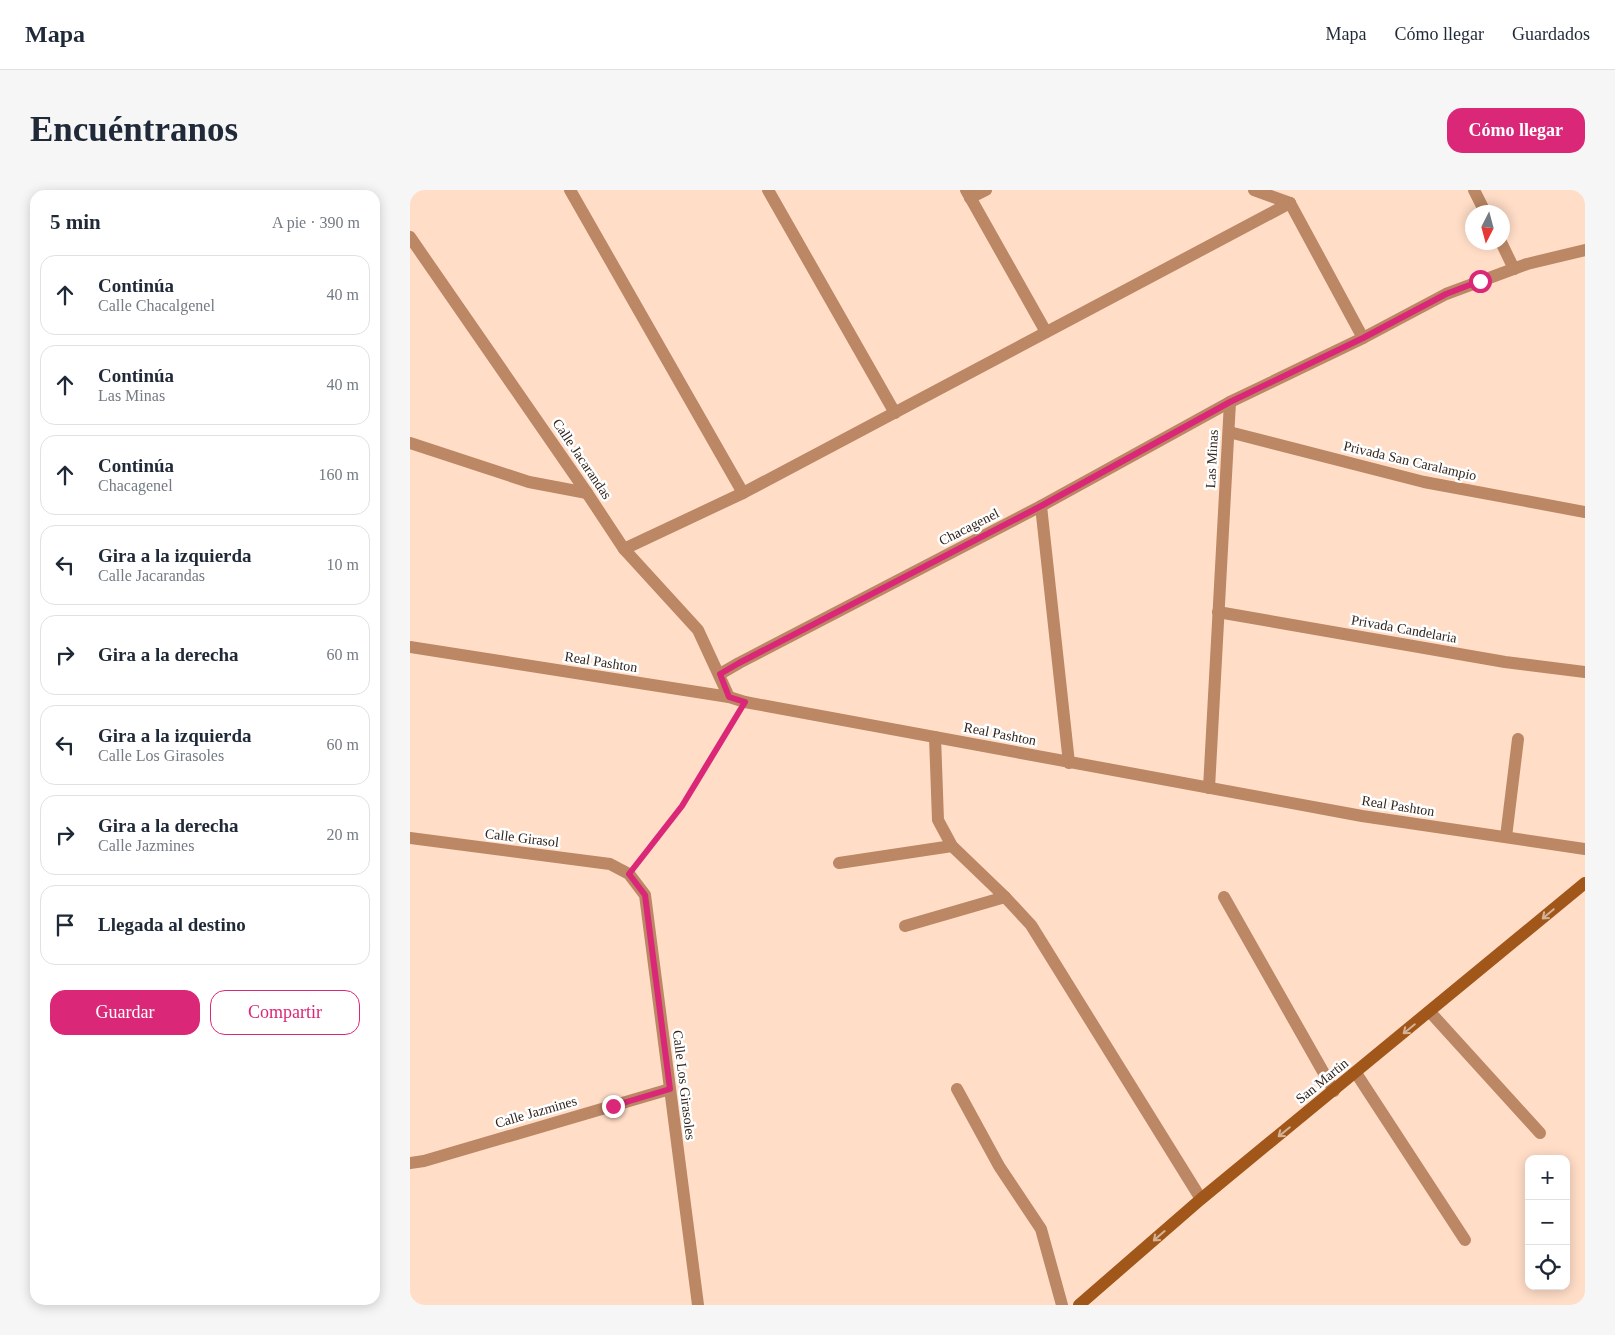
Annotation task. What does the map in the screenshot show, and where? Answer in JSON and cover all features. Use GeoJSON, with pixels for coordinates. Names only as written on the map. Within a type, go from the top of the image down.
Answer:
{"type":"FeatureCollection","features":[{"type":"Feature","properties":{"kind":"street"},"geometry":{"type":"LineString","coordinates":[[570,190],[743,493]]}},
{"type":"Feature","properties":{"kind":"street"},"geometry":{"type":"LineString","coordinates":[[768,190],[895,413]]}},
{"type":"Feature","properties":{"kind":"street"},"geometry":{"type":"LineString","coordinates":[[986,190],[968,194],[1046,332]]}},
{"type":"Feature","properties":{"kind":"street"},"geometry":{"type":"LineString","coordinates":[[1254,190],[1290,203],[1363,338]]}},
{"type":"Feature","properties":{"kind":"street"},"geometry":{"type":"LineString","coordinates":[[1474,190],[1482,205]]}},
{"type":"Feature","properties":{"kind":"street"},"geometry":{"type":"LineString","coordinates":[[624,549],[743,493],[1290,203]]}},
{"type":"Feature","properties":{"kind":"street","name":"Calle Jacarandas"},"geometry":{"type":"LineString","coordinates":[[410,237],[588,493],[624,549],[698,630],[729,697]]}},
{"type":"Feature","properties":{"kind":"street"},"geometry":{"type":"LineString","coordinates":[[1505,250],[1514,269]]}},
{"type":"Feature","properties":{"kind":"street"},"geometry":{"type":"LineString","coordinates":[[1230,402],[1363,338],[1446,294],[1514,269],[1585,250]]}},
{"type":"Feature","properties":{"kind":"street","name":"Las Minas"},"geometry":{"type":"LineString","coordinates":[[1208,788],[1230,402]]}},
{"type":"Feature","properties":{"kind":"street","name":"Chacagenel"},"geometry":{"type":"LineString","coordinates":[[720,674],[1041,506],[1230,402]]}},
{"type":"Feature","properties":{"kind":"street","name":"Privada San Caralampio"},"geometry":{"type":"LineString","coordinates":[[1229,432],[1424,482],[1585,512]]}},
{"type":"Feature","properties":{"kind":"street"},"geometry":{"type":"LineString","coordinates":[[410,443],[529,482],[588,493]]}},
{"type":"Feature","properties":{"kind":"street"},"geometry":{"type":"LineString","coordinates":[[1041,506],[1069,763]]}},
{"type":"Feature","properties":{"kind":"street","name":"Privada Candelaria"},"geometry":{"type":"LineString","coordinates":[[1218,612],[1505,662],[1585,672]]}},
{"type":"Feature","properties":{"kind":"street","name":"Real Pashton"},"geometry":{"type":"LineString","coordinates":[[410,647],[729,697],[745,702],[1069,763],[1362,816],[1585,849]]}},
{"type":"Feature","properties":{"kind":"street"},"geometry":{"type":"LineString","coordinates":[[935,737],[938,820],[952,846],[1031,925],[1201,1199]]}},
{"type":"Feature","properties":{"kind":"street"},"geometry":{"type":"LineString","coordinates":[[1506,837],[1518,739]]}},
{"type":"Feature","properties":{"kind":"street","name":"Calle Girasol"},"geometry":{"type":"LineString","coordinates":[[410,838],[610,864],[629,874]]}},
{"type":"Feature","properties":{"kind":"street"},"geometry":{"type":"LineString","coordinates":[[839,863],[952,846]]}},
{"type":"Feature","properties":{"kind":"street","name":"Calle Los Girasoles"},"geometry":{"type":"LineString","coordinates":[[629,874],[645,895],[698,1305]]}},
{"type":"Feature","properties":{"kind":"street","name":"San Martin"},"geometry":{"type":"LineString","coordinates":[[1079,1305],[1201,1199],[1585,883]]}},
{"type":"Feature","properties":{"kind":"street"},"geometry":{"type":"LineString","coordinates":[[905,926],[1005,897]]}},
{"type":"Feature","properties":{"kind":"street"},"geometry":{"type":"LineString","coordinates":[[1224,897],[1334,1091]]}},
{"type":"Feature","properties":{"kind":"street"},"geometry":{"type":"LineString","coordinates":[[1430,1012],[1540,1133]]}},
{"type":"Feature","properties":{"kind":"street"},"geometry":{"type":"LineString","coordinates":[[1356,1073],[1465,1240]]}},
{"type":"Feature","properties":{"kind":"street","name":"Calle Jazmines"},"geometry":{"type":"LineString","coordinates":[[410,1163],[424,1161],[670,1089]]}},
{"type":"Feature","properties":{"kind":"street"},"geometry":{"type":"LineString","coordinates":[[957,1089],[999,1166],[1041,1229],[1062,1305]]}},
{"type":"Feature","properties":{"kind":"path"},"geometry":{"type":"LineString","coordinates":[[629,874],[682,806],[745,702]]}},
{"type":"Feature","properties":{"kind":"route"},"geometry":{"type":"LineString","coordinates":[[613,1106],[670,1089],[645,895],[629,874],[682,806],[745,702],[729,697],[720,674],[1041,506],[1230,402],[1363,338],[1446,294],[1480,281]]}}]}
